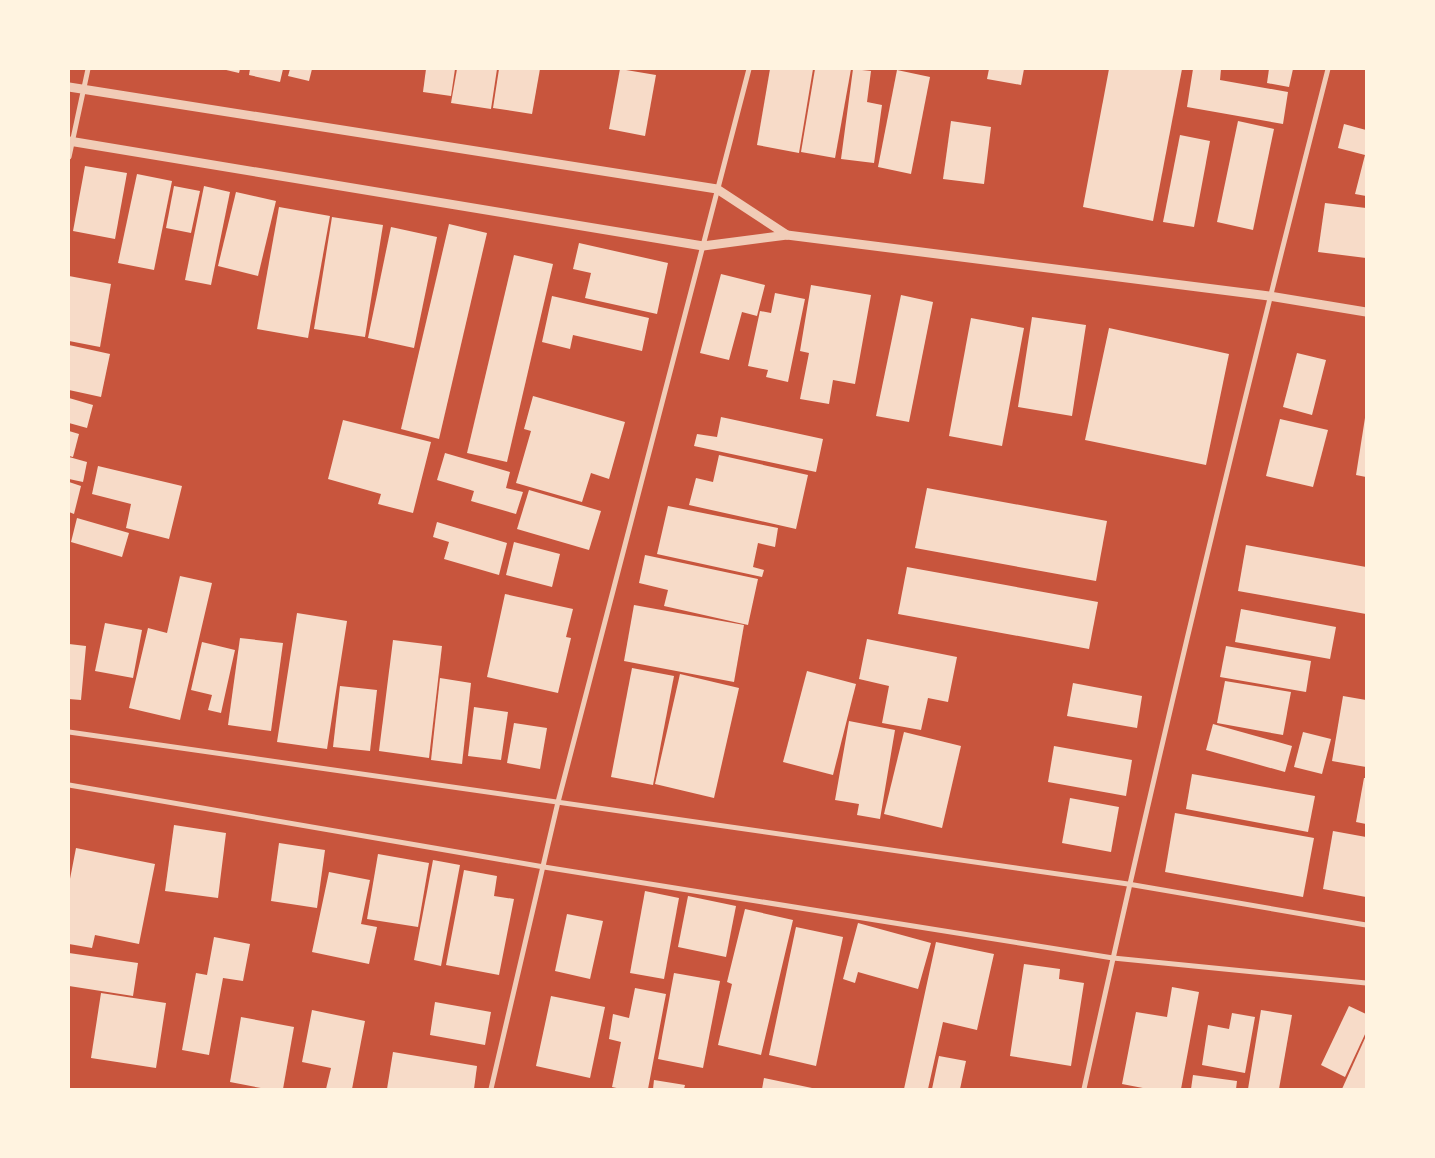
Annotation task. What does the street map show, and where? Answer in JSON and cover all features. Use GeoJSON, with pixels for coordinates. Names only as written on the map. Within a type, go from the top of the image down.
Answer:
{"type":"FeatureCollection","features":[{"type":"Feature","properties":{"kind":"street"},"geometry":{"type":"LineString","coordinates":[[69,157],[88,69]]}},
{"type":"Feature","properties":{"kind":"street"},"geometry":{"type":"LineString","coordinates":[[491,1089],[558,802],[749,69]]}},
{"type":"Feature","properties":{"kind":"street"},"geometry":{"type":"LineString","coordinates":[[1084,1089],[1128,884],[1269,296],[1328,69]]}},
{"type":"Feature","properties":{"kind":"street"},"geometry":{"type":"LineString","coordinates":[[69,87],[717,189],[788,235]]}},
{"type":"Feature","properties":{"kind":"street"},"geometry":{"type":"LineString","coordinates":[[71,141],[703,246],[788,235],[1269,296],[1366,312]]}},
{"type":"Feature","properties":{"kind":"street"},"geometry":{"type":"LineString","coordinates":[[69,732],[1128,884],[1366,925]]}},
{"type":"Feature","properties":{"kind":"street"},"geometry":{"type":"LineString","coordinates":[[69,785],[544,867],[1113,958],[1366,983]]}},
{"type":"Feature","properties":{"kind":"building"},"geometry":{"type":"Polygon","coordinates":[[[222,69],[240,69],[239,73],[222,69]]]}},
{"type":"Feature","properties":{"kind":"building"},"geometry":{"type":"Polygon","coordinates":[[[250,69],[283,69],[280,82],[249,75],[250,69]]]}},
{"type":"Feature","properties":{"kind":"building"},"geometry":{"type":"Polygon","coordinates":[[[290,69],[312,69],[309,81],[288,76],[290,69]]]}},
{"type":"Feature","properties":{"kind":"building"},"geometry":{"type":"Polygon","coordinates":[[[426,69],[455,69],[451,96],[423,92],[426,69]]]}},
{"type":"Feature","properties":{"kind":"building"},"geometry":{"type":"Polygon","coordinates":[[[457,69],[497,69],[491,109],[451,103],[457,69]]]}},
{"type":"Feature","properties":{"kind":"building"},"geometry":{"type":"Polygon","coordinates":[[[499,69],[540,69],[532,114],[493,108],[499,69]]]}},
{"type":"Feature","properties":{"kind":"building"},"geometry":{"type":"Polygon","coordinates":[[[620,69],[656,75],[645,136],[609,129],[620,69]]]}},
{"type":"Feature","properties":{"kind":"building"},"geometry":{"type":"Polygon","coordinates":[[[770,69],[813,69],[799,153],[757,145],[770,69]]]}},
{"type":"Feature","properties":{"kind":"building"},"geometry":{"type":"Polygon","coordinates":[[[815,69],[851,69],[835,158],[801,152],[815,69]]]}},
{"type":"Feature","properties":{"kind":"building"},"geometry":{"type":"Polygon","coordinates":[[[853,69],[871,71],[867,102],[882,105],[874,163],[841,159],[853,69]]]}},
{"type":"Feature","properties":{"kind":"building"},"geometry":{"type":"Polygon","coordinates":[[[989,69],[1024,69],[1021,85],[987,79],[989,69]]]}},
{"type":"Feature","properties":{"kind":"building"},"geometry":{"type":"Polygon","coordinates":[[[1109,69],[1182,69],[1153,221],[1083,207],[1109,69]]]}},
{"type":"Feature","properties":{"kind":"building"},"geometry":{"type":"Polygon","coordinates":[[[1193,69],[1221,69],[1220,80],[1288,92],[1283,124],[1187,107],[1193,69]]]}},
{"type":"Feature","properties":{"kind":"building"},"geometry":{"type":"Polygon","coordinates":[[[1269,69],[1293,69],[1289,87],[1267,83],[1269,69]]]}},
{"type":"Feature","properties":{"kind":"building"},"geometry":{"type":"Polygon","coordinates":[[[897,70],[930,77],[911,174],[878,167],[897,70]]]}},
{"type":"Feature","properties":{"kind":"building"},"geometry":{"type":"Polygon","coordinates":[[[951,121],[991,127],[984,184],[943,179],[951,121]]]}},
{"type":"Feature","properties":{"kind":"building"},"geometry":{"type":"Polygon","coordinates":[[[1238,121],[1274,129],[1253,230],[1217,222],[1238,121]]]}},
{"type":"Feature","properties":{"kind":"building"},"geometry":{"type":"Polygon","coordinates":[[[1344,124],[1366,130],[1366,196],[1355,194],[1365,155],[1338,148],[1344,124]]]}},
{"type":"Feature","properties":{"kind":"building"},"geometry":{"type":"Polygon","coordinates":[[[1180,135],[1210,141],[1194,227],[1163,222],[1180,135]]]}},
{"type":"Feature","properties":{"kind":"building"},"geometry":{"type":"Polygon","coordinates":[[[85,166],[127,173],[115,239],[73,231],[85,166]]]}},
{"type":"Feature","properties":{"kind":"building"},"geometry":{"type":"Polygon","coordinates":[[[137,174],[172,181],[154,270],[118,263],[137,174]]]}},
{"type":"Feature","properties":{"kind":"building"},"geometry":{"type":"Polygon","coordinates":[[[174,186],[200,191],[191,233],[166,228],[174,186]]]}},
{"type":"Feature","properties":{"kind":"building"},"geometry":{"type":"Polygon","coordinates":[[[204,186],[230,192],[211,285],[185,280],[204,186]]]}},
{"type":"Feature","properties":{"kind":"building"},"geometry":{"type":"Polygon","coordinates":[[[236,192],[276,201],[258,276],[218,266],[236,192]]]}},
{"type":"Feature","properties":{"kind":"building"},"geometry":{"type":"Polygon","coordinates":[[[1325,203],[1366,208],[1366,258],[1318,252],[1325,203]]]}},
{"type":"Feature","properties":{"kind":"building"},"geometry":{"type":"Polygon","coordinates":[[[279,207],[330,216],[308,338],[257,329],[279,207]]]}},
{"type":"Feature","properties":{"kind":"building"},"geometry":{"type":"Polygon","coordinates":[[[332,217],[383,225],[365,337],[314,329],[332,217]]]}},
{"type":"Feature","properties":{"kind":"building"},"geometry":{"type":"Polygon","coordinates":[[[449,224],[487,233],[439,439],[401,429],[449,224]]]}},
{"type":"Feature","properties":{"kind":"building"},"geometry":{"type":"Polygon","coordinates":[[[391,227],[437,237],[414,348],[368,338],[391,227]]]}},
{"type":"Feature","properties":{"kind":"building"},"geometry":{"type":"Polygon","coordinates":[[[579,243],[668,263],[657,314],[585,298],[591,273],[573,269],[579,243]]]}},
{"type":"Feature","properties":{"kind":"building"},"geometry":{"type":"Polygon","coordinates":[[[514,255],[553,264],[507,462],[467,453],[514,255]]]}},
{"type":"Feature","properties":{"kind":"building"},"geometry":{"type":"Polygon","coordinates":[[[721,274],[765,285],[757,316],[742,312],[729,360],[700,353],[721,274]]]}},
{"type":"Feature","properties":{"kind":"building"},"geometry":{"type":"Polygon","coordinates":[[[69,276],[111,284],[100,347],[69,341],[69,276]]]}},
{"type":"Feature","properties":{"kind":"building"},"geometry":{"type":"Polygon","coordinates":[[[811,285],[871,295],[855,384],[833,380],[829,404],[800,399],[809,353],[800,351],[811,285]]]}},
{"type":"Feature","properties":{"kind":"building"},"geometry":{"type":"Polygon","coordinates":[[[775,293],[805,299],[788,382],[766,377],[768,370],[748,366],[760,311],[771,313],[775,293]]]}},
{"type":"Feature","properties":{"kind":"building"},"geometry":{"type":"Polygon","coordinates":[[[901,295],[933,302],[909,422],[876,416],[901,295]]]}},
{"type":"Feature","properties":{"kind":"building"},"geometry":{"type":"Polygon","coordinates":[[[552,296],[649,318],[642,351],[573,335],[570,349],[542,342],[552,296]]]}},
{"type":"Feature","properties":{"kind":"building"},"geometry":{"type":"Polygon","coordinates":[[[1032,317],[1086,325],[1072,416],[1018,407],[1032,317]]]}},
{"type":"Feature","properties":{"kind":"building"},"geometry":{"type":"Polygon","coordinates":[[[971,318],[1024,328],[1002,446],[949,436],[971,318]]]}},
{"type":"Feature","properties":{"kind":"building"},"geometry":{"type":"Polygon","coordinates":[[[1109,328],[1229,354],[1206,465],[1085,440],[1109,328]]]}},
{"type":"Feature","properties":{"kind":"building"},"geometry":{"type":"Polygon","coordinates":[[[69,345],[110,354],[101,397],[69,390],[69,345]]]}},
{"type":"Feature","properties":{"kind":"building"},"geometry":{"type":"Polygon","coordinates":[[[1297,353],[1326,360],[1312,415],[1283,407],[1297,353]]]}},
{"type":"Feature","properties":{"kind":"building"},"geometry":{"type":"Polygon","coordinates":[[[533,396],[625,422],[609,479],[591,473],[582,502],[516,483],[531,431],[524,429],[533,396]]]}},
{"type":"Feature","properties":{"kind":"building"},"geometry":{"type":"Polygon","coordinates":[[[69,398],[93,405],[87,428],[69,423],[69,398]]]}},
{"type":"Feature","properties":{"kind":"building"},"geometry":{"type":"Polygon","coordinates":[[[721,417],[823,439],[816,472],[694,446],[697,434],[717,437],[721,417]]]}},
{"type":"Feature","properties":{"kind":"building"},"geometry":{"type":"Polygon","coordinates":[[[1366,418],[1366,477],[1356,475],[1366,418]]]}},
{"type":"Feature","properties":{"kind":"building"},"geometry":{"type":"Polygon","coordinates":[[[1280,419],[1328,430],[1313,487],[1266,476],[1280,419]]]}},
{"type":"Feature","properties":{"kind":"building"},"geometry":{"type":"Polygon","coordinates":[[[343,420],[431,442],[413,513],[378,504],[381,494],[328,479],[343,420]]]}},
{"type":"Feature","properties":{"kind":"building"},"geometry":{"type":"Polygon","coordinates":[[[69,431],[79,434],[73,457],[69,456],[69,431]]]}},
{"type":"Feature","properties":{"kind":"building"},"geometry":{"type":"Polygon","coordinates":[[[445,453],[510,472],[506,488],[523,492],[516,514],[471,501],[474,491],[437,480],[445,453]]]}},
{"type":"Feature","properties":{"kind":"building"},"geometry":{"type":"Polygon","coordinates":[[[719,455],[808,475],[796,529],[689,505],[696,478],[713,482],[719,455]]]}},
{"type":"Feature","properties":{"kind":"building"},"geometry":{"type":"Polygon","coordinates":[[[69,457],[87,462],[83,482],[69,479],[69,457]]]}},
{"type":"Feature","properties":{"kind":"building"},"geometry":{"type":"Polygon","coordinates":[[[98,466],[182,486],[169,539],[126,528],[131,504],[92,494],[98,466]]]}},
{"type":"Feature","properties":{"kind":"building"},"geometry":{"type":"Polygon","coordinates":[[[69,482],[81,486],[74,514],[69,512],[69,482]]]}},
{"type":"Feature","properties":{"kind":"building"},"geometry":{"type":"Polygon","coordinates":[[[927,488],[1107,521],[1096,581],[915,548],[927,488]]]}},
{"type":"Feature","properties":{"kind":"building"},"geometry":{"type":"Polygon","coordinates":[[[529,490],[601,511],[589,550],[517,529],[529,490]]]}},
{"type":"Feature","properties":{"kind":"building"},"geometry":{"type":"Polygon","coordinates":[[[668,506],[778,528],[775,547],[758,543],[753,567],[764,570],[762,577],[657,554],[668,506]]]}},
{"type":"Feature","properties":{"kind":"building"},"geometry":{"type":"Polygon","coordinates":[[[77,518],[129,533],[122,557],[71,542],[77,518]]]}},
{"type":"Feature","properties":{"kind":"building"},"geometry":{"type":"Polygon","coordinates":[[[437,522],[507,543],[499,575],[444,559],[449,542],[433,537],[437,522]]]}},
{"type":"Feature","properties":{"kind":"building"},"geometry":{"type":"Polygon","coordinates":[[[514,542],[560,554],[552,587],[506,575],[514,542]]]}},
{"type":"Feature","properties":{"kind":"building"},"geometry":{"type":"Polygon","coordinates":[[[1246,545],[1366,567],[1366,614],[1238,591],[1246,545]]]}},
{"type":"Feature","properties":{"kind":"building"},"geometry":{"type":"Polygon","coordinates":[[[645,555],[758,579],[748,625],[664,606],[668,590],[639,583],[645,555]]]}},
{"type":"Feature","properties":{"kind":"building"},"geometry":{"type":"Polygon","coordinates":[[[907,567],[1098,602],[1089,649],[898,614],[907,567]]]}},
{"type":"Feature","properties":{"kind":"building"},"geometry":{"type":"Polygon","coordinates":[[[180,576],[212,583],[180,720],[129,708],[148,628],[167,633],[180,576]]]}},
{"type":"Feature","properties":{"kind":"building"},"geometry":{"type":"Polygon","coordinates":[[[505,594],[573,609],[566,637],[571,638],[558,693],[487,677],[505,594]]]}},
{"type":"Feature","properties":{"kind":"building"},"geometry":{"type":"Polygon","coordinates":[[[634,605],[744,625],[734,682],[624,661],[634,605]]]}},
{"type":"Feature","properties":{"kind":"building"},"geometry":{"type":"Polygon","coordinates":[[[1241,609],[1336,627],[1330,659],[1235,642],[1241,609]]]}},
{"type":"Feature","properties":{"kind":"building"},"geometry":{"type":"Polygon","coordinates":[[[297,613],[347,621],[327,749],[277,742],[297,613]]]}},
{"type":"Feature","properties":{"kind":"building"},"geometry":{"type":"Polygon","coordinates":[[[105,623],[142,630],[133,678],[95,671],[105,623]]]}},
{"type":"Feature","properties":{"kind":"building"},"geometry":{"type":"Polygon","coordinates":[[[240,638],[283,643],[271,731],[228,725],[240,638]]]}},
{"type":"Feature","properties":{"kind":"building"},"geometry":{"type":"Polygon","coordinates":[[[867,639],[957,657],[948,702],[928,698],[921,730],[882,723],[889,686],[859,679],[867,639]]]}},
{"type":"Feature","properties":{"kind":"building"},"geometry":{"type":"Polygon","coordinates":[[[393,640],[442,646],[429,758],[379,751],[393,640]]]}},
{"type":"Feature","properties":{"kind":"building"},"geometry":{"type":"Polygon","coordinates":[[[202,642],[235,650],[221,713],[208,710],[212,695],[191,690],[202,642]]]}},
{"type":"Feature","properties":{"kind":"building"},"geometry":{"type":"Polygon","coordinates":[[[69,644],[86,646],[81,700],[69,699],[69,644]]]}},
{"type":"Feature","properties":{"kind":"building"},"geometry":{"type":"Polygon","coordinates":[[[1226,646],[1311,661],[1306,692],[1220,677],[1226,646]]]}},
{"type":"Feature","properties":{"kind":"building"},"geometry":{"type":"Polygon","coordinates":[[[632,668],[674,676],[653,785],[611,777],[632,668]]]}},
{"type":"Feature","properties":{"kind":"building"},"geometry":{"type":"Polygon","coordinates":[[[807,671],[856,684],[833,775],[783,762],[807,671]]]}},
{"type":"Feature","properties":{"kind":"building"},"geometry":{"type":"Polygon","coordinates":[[[680,674],[739,688],[714,798],[655,784],[680,674]]]}},
{"type":"Feature","properties":{"kind":"building"},"geometry":{"type":"Polygon","coordinates":[[[440,678],[471,683],[462,764],[431,760],[440,678]]]}},
{"type":"Feature","properties":{"kind":"building"},"geometry":{"type":"Polygon","coordinates":[[[1225,681],[1291,692],[1283,735],[1217,723],[1225,681]]]}},
{"type":"Feature","properties":{"kind":"building"},"geometry":{"type":"Polygon","coordinates":[[[1073,683],[1142,696],[1137,728],[1067,716],[1073,683]]]}},
{"type":"Feature","properties":{"kind":"building"},"geometry":{"type":"Polygon","coordinates":[[[340,686],[377,690],[370,751],[333,747],[340,686]]]}},
{"type":"Feature","properties":{"kind":"building"},"geometry":{"type":"Polygon","coordinates":[[[1343,696],[1366,700],[1366,767],[1332,761],[1343,696]]]}},
{"type":"Feature","properties":{"kind":"building"},"geometry":{"type":"Polygon","coordinates":[[[474,707],[508,712],[501,760],[468,756],[474,707]]]}},
{"type":"Feature","properties":{"kind":"building"},"geometry":{"type":"Polygon","coordinates":[[[849,721],[895,730],[880,819],[857,815],[859,804],[835,800],[849,721]]]}},
{"type":"Feature","properties":{"kind":"building"},"geometry":{"type":"Polygon","coordinates":[[[514,723],[547,728],[540,769],[507,763],[514,723]]]}},
{"type":"Feature","properties":{"kind":"building"},"geometry":{"type":"Polygon","coordinates":[[[1213,724],[1292,746],[1285,772],[1206,750],[1213,724]]]}},
{"type":"Feature","properties":{"kind":"building"},"geometry":{"type":"Polygon","coordinates":[[[904,732],[961,746],[942,828],[884,814],[904,732]]]}},
{"type":"Feature","properties":{"kind":"building"},"geometry":{"type":"Polygon","coordinates":[[[1303,732],[1331,739],[1322,774],[1294,767],[1303,732]]]}},
{"type":"Feature","properties":{"kind":"building"},"geometry":{"type":"Polygon","coordinates":[[[1054,746],[1132,760],[1126,796],[1048,782],[1054,746]]]}},
{"type":"Feature","properties":{"kind":"building"},"geometry":{"type":"Polygon","coordinates":[[[1192,774],[1315,796],[1308,832],[1186,809],[1192,774]]]}},
{"type":"Feature","properties":{"kind":"building"},"geometry":{"type":"Polygon","coordinates":[[[1364,778],[1366,778],[1366,824],[1356,822],[1364,778]]]}},
{"type":"Feature","properties":{"kind":"building"},"geometry":{"type":"Polygon","coordinates":[[[1070,798],[1119,807],[1111,852],[1062,843],[1070,798]]]}},
{"type":"Feature","properties":{"kind":"building"},"geometry":{"type":"Polygon","coordinates":[[[1175,813],[1314,838],[1303,897],[1165,872],[1175,813]]]}},
{"type":"Feature","properties":{"kind":"building"},"geometry":{"type":"Polygon","coordinates":[[[174,825],[226,833],[218,898],[165,891],[174,825]]]}},
{"type":"Feature","properties":{"kind":"building"},"geometry":{"type":"Polygon","coordinates":[[[1333,831],[1366,837],[1366,897],[1323,889],[1333,831]]]}},
{"type":"Feature","properties":{"kind":"building"},"geometry":{"type":"Polygon","coordinates":[[[279,843],[325,850],[317,908],[271,901],[279,843]]]}},
{"type":"Feature","properties":{"kind":"building"},"geometry":{"type":"Polygon","coordinates":[[[76,848],[155,864],[139,944],[95,935],[92,948],[69,944],[69,884],[76,848]]]}},
{"type":"Feature","properties":{"kind":"building"},"geometry":{"type":"Polygon","coordinates":[[[378,854],[429,863],[418,927],[367,919],[378,854]]]}},
{"type":"Feature","properties":{"kind":"building"},"geometry":{"type":"Polygon","coordinates":[[[433,860],[460,865],[441,966],[414,960],[433,860]]]}},
{"type":"Feature","properties":{"kind":"building"},"geometry":{"type":"Polygon","coordinates":[[[464,870],[497,876],[494,896],[514,899],[499,975],[446,965],[464,870]]]}},
{"type":"Feature","properties":{"kind":"building"},"geometry":{"type":"Polygon","coordinates":[[[329,872],[370,880],[361,924],[377,927],[369,964],[312,952],[329,872]]]}},
{"type":"Feature","properties":{"kind":"building"},"geometry":{"type":"Polygon","coordinates":[[[645,891],[679,898],[664,979],[630,973],[645,891]]]}},
{"type":"Feature","properties":{"kind":"building"},"geometry":{"type":"Polygon","coordinates":[[[688,896],[736,906],[726,957],[678,947],[688,896]]]}},
{"type":"Feature","properties":{"kind":"building"},"geometry":{"type":"Polygon","coordinates":[[[745,909],[793,920],[761,1055],[718,1045],[732,984],[727,982],[745,909]]]}},
{"type":"Feature","properties":{"kind":"building"},"geometry":{"type":"Polygon","coordinates":[[[567,914],[603,921],[590,979],[555,971],[567,914]]]}},
{"type":"Feature","properties":{"kind":"building"},"geometry":{"type":"Polygon","coordinates":[[[858,923],[931,943],[918,989],[858,972],[855,983],[843,979],[858,923]]]}},
{"type":"Feature","properties":{"kind":"building"},"geometry":{"type":"Polygon","coordinates":[[[796,927],[843,937],[816,1066],[769,1055],[796,927]]]}},
{"type":"Feature","properties":{"kind":"building"},"geometry":{"type":"Polygon","coordinates":[[[214,937],[250,944],[243,981],[223,978],[209,1055],[182,1050],[196,973],[207,975],[214,937]]]}},
{"type":"Feature","properties":{"kind":"building"},"geometry":{"type":"Polygon","coordinates":[[[936,942],[994,954],[977,1030],[943,1022],[928,1089],[904,1089],[936,942]]]}},
{"type":"Feature","properties":{"kind":"building"},"geometry":{"type":"Polygon","coordinates":[[[69,953],[138,963],[133,996],[69,986],[69,953]]]}},
{"type":"Feature","properties":{"kind":"building"},"geometry":{"type":"Polygon","coordinates":[[[1024,964],[1060,969],[1059,979],[1084,983],[1071,1066],[1010,1056],[1024,964]]]}},
{"type":"Feature","properties":{"kind":"building"},"geometry":{"type":"Polygon","coordinates":[[[674,973],[720,981],[703,1068],[658,1059],[674,973]]]}},
{"type":"Feature","properties":{"kind":"building"},"geometry":{"type":"Polygon","coordinates":[[[1172,987],[1199,992],[1181,1089],[1148,1089],[1122,1084],[1136,1012],[1167,1017],[1172,987]]]}},
{"type":"Feature","properties":{"kind":"building"},"geometry":{"type":"Polygon","coordinates":[[[635,988],[666,994],[648,1089],[621,1089],[612,1087],[621,1042],[609,1039],[613,1014],[629,1018],[635,988]]]}},
{"type":"Feature","properties":{"kind":"building"},"geometry":{"type":"Polygon","coordinates":[[[101,993],[166,1003],[156,1068],[91,1058],[101,993]]]}},
{"type":"Feature","properties":{"kind":"building"},"geometry":{"type":"Polygon","coordinates":[[[551,996],[605,1007],[590,1078],[536,1066],[551,996]]]}},
{"type":"Feature","properties":{"kind":"building"},"geometry":{"type":"Polygon","coordinates":[[[435,1002],[491,1012],[485,1045],[430,1035],[435,1002]]]}},
{"type":"Feature","properties":{"kind":"building"},"geometry":{"type":"Polygon","coordinates":[[[1349,1006],[1366,1014],[1366,1032],[1345,1077],[1321,1065],[1349,1006]]]}},
{"type":"Feature","properties":{"kind":"building"},"geometry":{"type":"Polygon","coordinates":[[[312,1010],[365,1021],[352,1089],[326,1089],[331,1068],[302,1062],[312,1010]]]}},
{"type":"Feature","properties":{"kind":"building"},"geometry":{"type":"Polygon","coordinates":[[[1261,1010],[1292,1015],[1279,1089],[1248,1089],[1261,1010]]]}},
{"type":"Feature","properties":{"kind":"building"},"geometry":{"type":"Polygon","coordinates":[[[1232,1013],[1255,1017],[1245,1073],[1202,1065],[1208,1025],[1229,1029],[1232,1013]]]}},
{"type":"Feature","properties":{"kind":"building"},"geometry":{"type":"Polygon","coordinates":[[[241,1017],[294,1027],[283,1089],[266,1089],[230,1082],[241,1017]]]}},
{"type":"Feature","properties":{"kind":"building"},"geometry":{"type":"Polygon","coordinates":[[[1366,1036],[1366,1089],[1342,1089],[1366,1036]]]}},
{"type":"Feature","properties":{"kind":"building"},"geometry":{"type":"Polygon","coordinates":[[[393,1052],[477,1066],[474,1089],[387,1089],[393,1052]]]}},
{"type":"Feature","properties":{"kind":"building"},"geometry":{"type":"Polygon","coordinates":[[[939,1056],[966,1061],[960,1089],[932,1089],[939,1056]]]}},
{"type":"Feature","properties":{"kind":"building"},"geometry":{"type":"Polygon","coordinates":[[[1193,1075],[1237,1081],[1236,1089],[1191,1089],[1193,1075]]]}},
{"type":"Feature","properties":{"kind":"building"},"geometry":{"type":"Polygon","coordinates":[[[764,1078],[812,1088],[812,1089],[762,1089],[764,1078]]]}},
{"type":"Feature","properties":{"kind":"building"},"geometry":{"type":"Polygon","coordinates":[[[654,1080],[685,1085],[684,1089],[653,1089],[654,1080]]]}}]}
